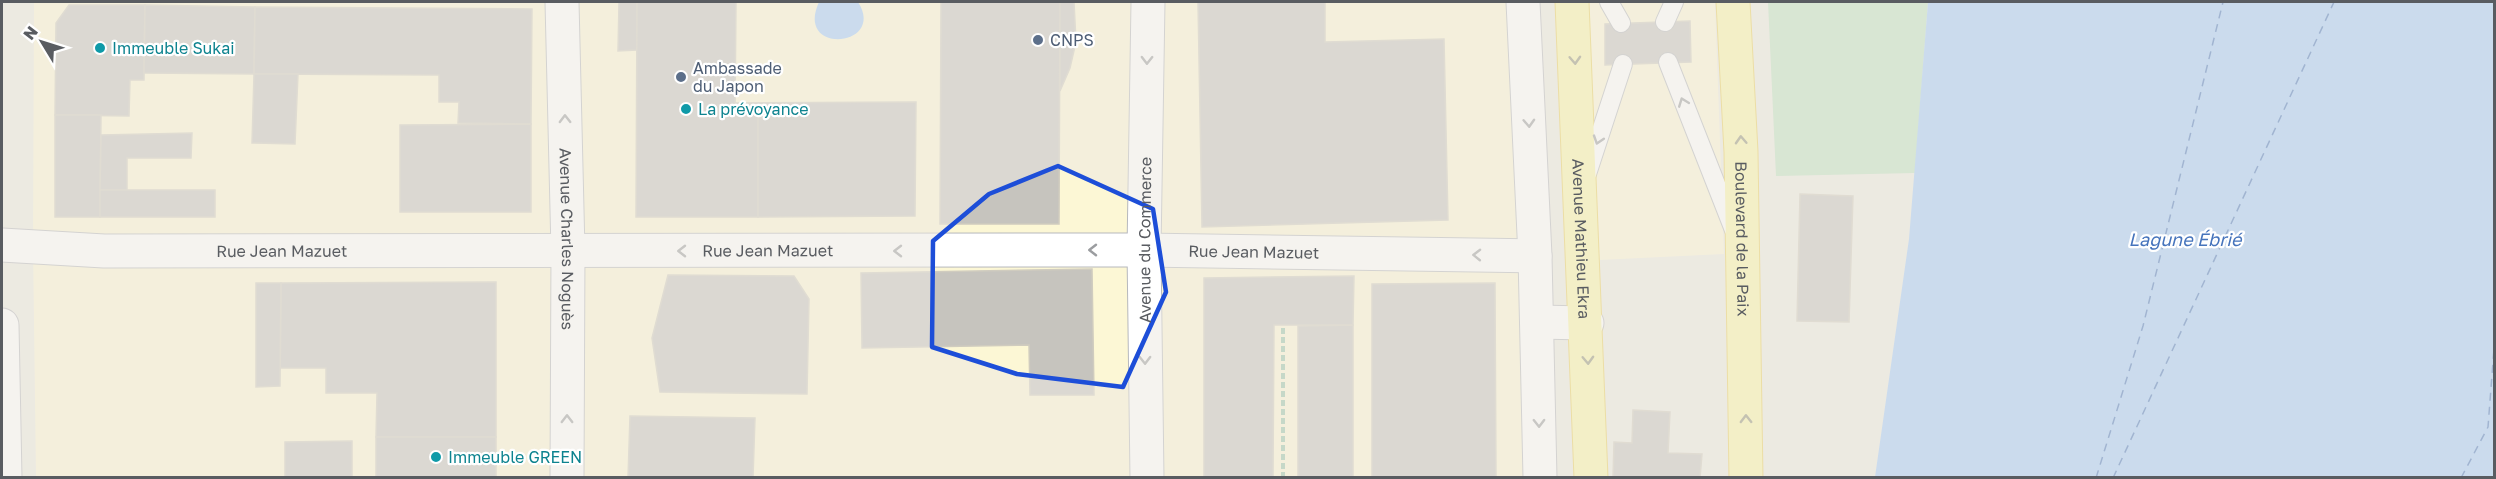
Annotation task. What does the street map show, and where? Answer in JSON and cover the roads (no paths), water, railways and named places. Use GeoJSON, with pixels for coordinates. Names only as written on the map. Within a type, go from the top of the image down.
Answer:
{"type":"FeatureCollection","features":[{"type":"Feature","properties":{"kind":"main road","name":"Avenue Mathieu Ekra"},"geometry":{"type":"LineString","coordinates":[[1572,2],[1587,323],[1591,477]]}},
{"type":"Feature","properties":{"kind":"main road","name":"Boulevard de la Paix"},"geometry":{"type":"LineString","coordinates":[[1733,2],[1741,152],[1746,477]]}},
{"type":"Feature","properties":{"kind":"street","name":"Avenue Charles Noguès"},"geometry":{"type":"LineString","coordinates":[[562,2],[568,251],[567,477]]}},
{"type":"Feature","properties":{"kind":"street","name":"Avenue du Commerce"},"geometry":{"type":"LineString","coordinates":[[1147,477],[1144,250],[1148,2]]}},
{"type":"Feature","properties":{"kind":"street"},"geometry":{"type":"LineString","coordinates":[[1523,2],[1535,256],[1540,477]]}},
{"type":"Feature","properties":{"kind":"street","name":"Rue Jean Mazuet"},"geometry":{"type":"LineString","coordinates":[[2,245],[104,251],[1144,250],[1535,256]]}},
{"type":"Feature","properties":{"kind":"street"},"geometry":{"type":"LineString","coordinates":[[1537,322],[1587,323]]}},
{"type":"Feature","properties":{"kind":"street"},"geometry":{"type":"LineString","coordinates":[[2,325],[5,477]]}},
{"type":"Feature","properties":{"kind":"lane"},"geometry":{"type":"LineString","coordinates":[[1609,2],[1621,23]]}},
{"type":"Feature","properties":{"kind":"lane"},"geometry":{"type":"LineString","coordinates":[[1665,22],[1674,2]]}},
{"type":"Feature","properties":{"kind":"lane"},"geometry":{"type":"LineString","coordinates":[[1668,62],[1743,254]]}},
{"type":"Feature","properties":{"kind":"lane"},"geometry":{"type":"LineString","coordinates":[[1581,194],[1623,64]]}},
{"type":"Feature","properties":{"kind":"water"},"geometry":{"type":"Polygon","coordinates":[[[819,2],[858,2],[864,17],[861,29],[852,36],[840,39],[828,38],[819,31],[815,19],[819,2]]]}},
{"type":"Feature","properties":{"kind":"water","name":"Lagune Ébrié"},"geometry":{"type":"Polygon","coordinates":[[[1928,2],[2494,2],[2494,477],[1875,477],[1909,239],[1928,2]]]}},
{"type":"Feature","properties":{"kind":"place","name":"CNPS"},"geometry":{"type":"Point","coordinates":[1038,40]}},
{"type":"Feature","properties":{"kind":"place","name":"Immeuble Sukai"},"geometry":{"type":"Point","coordinates":[100,48]}},
{"type":"Feature","properties":{"kind":"place","name":"Ambassade du Japon"},"geometry":{"type":"Point","coordinates":[681,77]}},
{"type":"Feature","properties":{"kind":"place","name":"La prévoyance"},"geometry":{"type":"Point","coordinates":[686,109]}},
{"type":"Feature","properties":{"kind":"place","name":"Immeuble GREEN"},"geometry":{"type":"Point","coordinates":[436,457]}}]}
